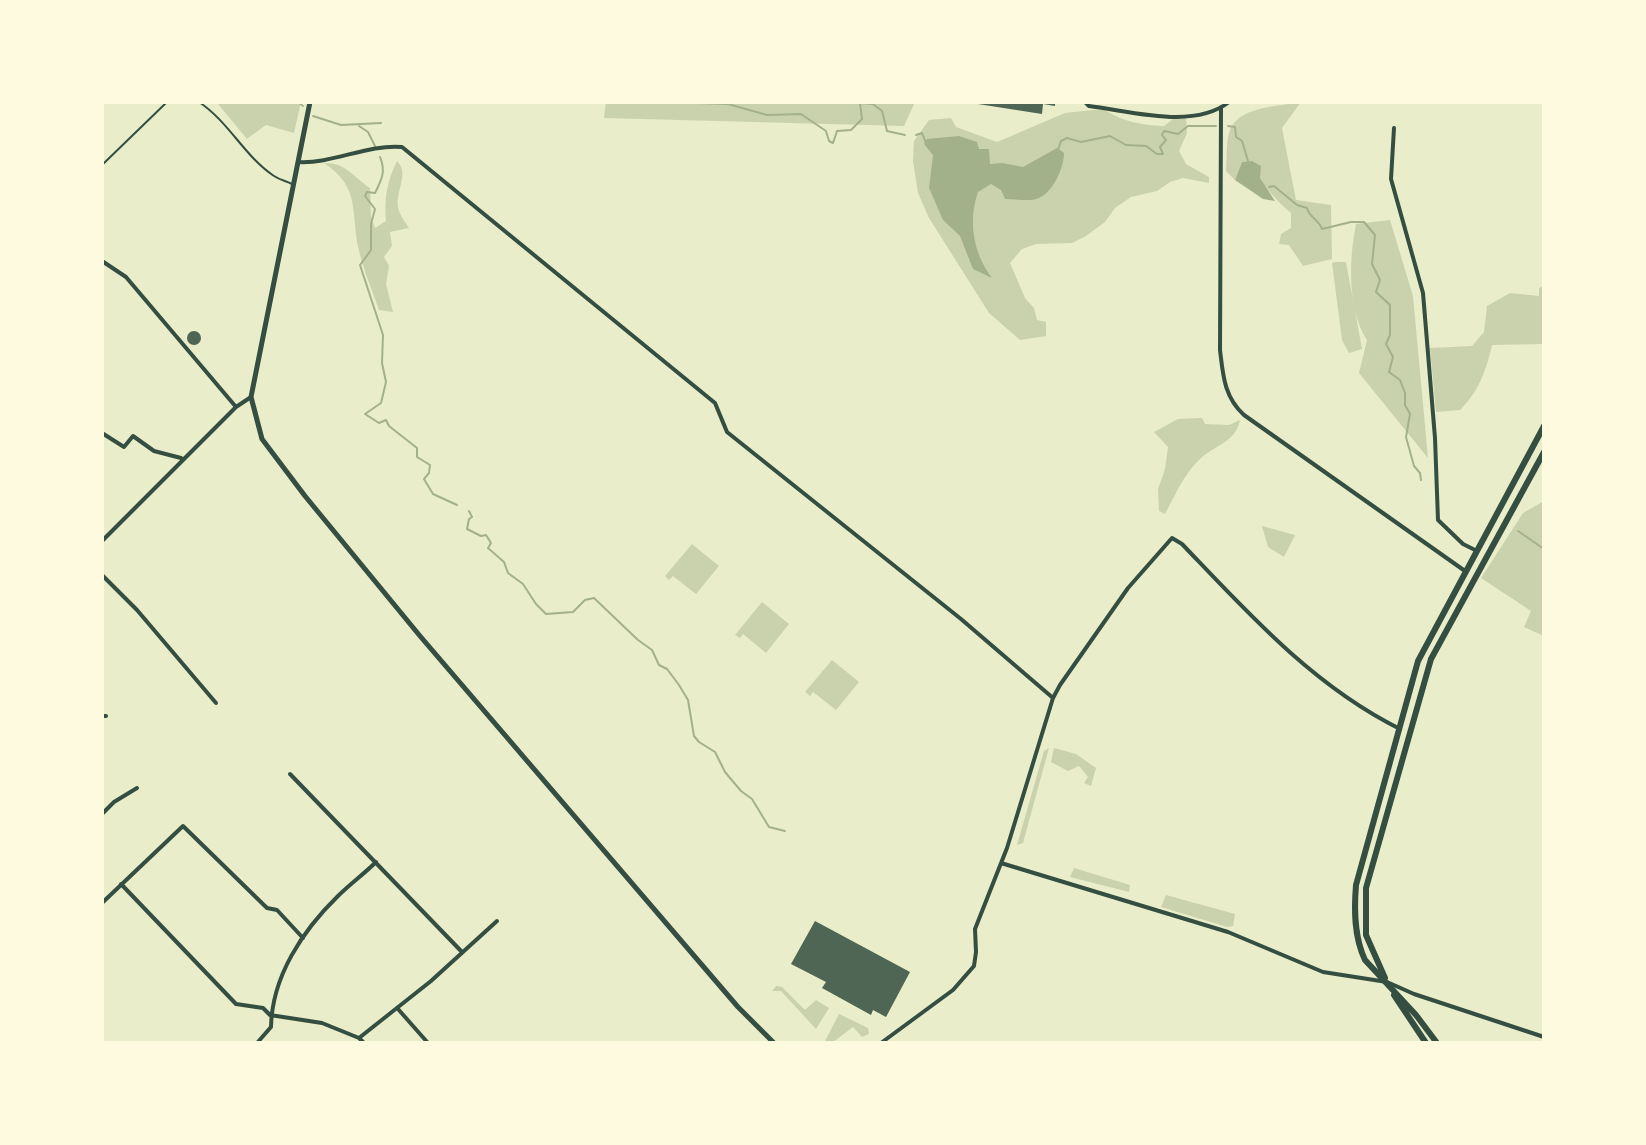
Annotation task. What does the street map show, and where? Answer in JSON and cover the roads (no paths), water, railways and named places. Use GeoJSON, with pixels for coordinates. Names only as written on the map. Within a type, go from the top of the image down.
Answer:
{"type":"FeatureCollection","features":[{"type":"Feature","properties":{"kind":"main road"},"geometry":{"type":"LineString","coordinates":[[1437,1043],[1387,982],[1372,970],[1360,950],[1355,899],[1366,842],[1418,661],[1544,426]]}},
{"type":"Feature","properties":{"kind":"main road"},"geometry":{"type":"LineString","coordinates":[[1426,1043],[1387,982],[1366,935],[1366,888],[1431,659],[1544,452]]}},
{"type":"Feature","properties":{"kind":"street"},"geometry":{"type":"LineString","coordinates":[[310,102],[251,397],[262,439],[420,636],[738,1007],[774,1043]]}},
{"type":"Feature","properties":{"kind":"street"},"geometry":{"type":"LineString","coordinates":[[1085,102],[1089,106],[1179,117],[1201,116],[1229,102]]}},
{"type":"Feature","properties":{"kind":"street"},"geometry":{"type":"LineString","coordinates":[[1221,108],[1220,350],[1225,388],[1234,407],[1465,571]]}},
{"type":"Feature","properties":{"kind":"street"},"geometry":{"type":"LineString","coordinates":[[1394,128],[1391,179],[1423,293],[1435,438],[1438,520],[1463,544],[1477,551]]}},
{"type":"Feature","properties":{"kind":"street"},"geometry":{"type":"LineString","coordinates":[[298,162],[312,163],[389,146],[402,147],[715,403],[727,432],[961,619],[1053,698]]}},
{"type":"Feature","properties":{"kind":"street"},"geometry":{"type":"LineString","coordinates":[[102,261],[126,277],[236,407]]}},
{"type":"Feature","properties":{"kind":"street"},"geometry":{"type":"LineString","coordinates":[[102,541],[182,459],[236,407],[251,397]]}},
{"type":"Feature","properties":{"kind":"street"},"geometry":{"type":"LineString","coordinates":[[102,433],[124,447],[133,436],[154,451],[182,459]]}},
{"type":"Feature","properties":{"kind":"street"},"geometry":{"type":"LineString","coordinates":[[881,1043],[953,990],[974,966],[975,929],[1001,863],[1053,698],[1128,588],[1172,538],[1182,544],[1268,634],[1348,700],[1400,729]]}},
{"type":"Feature","properties":{"kind":"street"},"geometry":{"type":"LineString","coordinates":[[102,575],[137,610],[216,703]]}},
{"type":"Feature","properties":{"kind":"street"},"geometry":{"type":"LineString","coordinates":[[290,774],[462,952]]}},
{"type":"Feature","properties":{"kind":"street"},"geometry":{"type":"LineString","coordinates":[[102,814],[114,802],[137,788]]}},
{"type":"Feature","properties":{"kind":"street"},"geometry":{"type":"LineString","coordinates":[[102,903],[183,826],[267,908],[277,910],[303,938]]}},
{"type":"Feature","properties":{"kind":"street"},"geometry":{"type":"LineString","coordinates":[[257,1043],[271,1027],[270,1015],[282,972],[303,938],[325,909],[376,862]]}},
{"type":"Feature","properties":{"kind":"street"},"geometry":{"type":"LineString","coordinates":[[1001,863],[1228,932],[1323,972],[1387,982],[1544,1037]]}},
{"type":"Feature","properties":{"kind":"street"},"geometry":{"type":"LineString","coordinates":[[121,884],[236,1004],[263,1008],[270,1015],[322,1023],[364,1043]]}},
{"type":"Feature","properties":{"kind":"street"},"geometry":{"type":"LineString","coordinates":[[359,1038],[497,921]]}},
{"type":"Feature","properties":{"kind":"street"},"geometry":{"type":"LineString","coordinates":[[397,1008],[428,1043]]}},
{"type":"Feature","properties":{"kind":"lane"},"geometry":{"type":"LineString","coordinates":[[102,165],[167,102]]}},
{"type":"Feature","properties":{"kind":"lane"},"geometry":{"type":"LineString","coordinates":[[199,102],[226,125],[267,171],[293,185]]}},
{"type":"Feature","properties":{"kind":"waterway"},"geometry":{"type":"LineString","coordinates":[[298,102],[303,106]]}},
{"type":"Feature","properties":{"kind":"waterway"},"geometry":{"type":"LineString","coordinates":[[698,103],[728,104],[767,115],[801,114],[826,131],[829,141],[833,143],[837,131],[851,130],[862,119],[860,103],[873,104],[882,111],[887,131],[905,135]]}},
{"type":"Feature","properties":{"kind":"waterway"},"geometry":{"type":"LineString","coordinates":[[313,116],[341,125],[381,123]]}},
{"type":"Feature","properties":{"kind":"waterway"},"geometry":{"type":"LineString","coordinates":[[359,126],[368,132],[375,146]]}},
{"type":"Feature","properties":{"kind":"waterway"},"geometry":{"type":"LineString","coordinates":[[1058,150],[1061,141],[1067,138],[1081,142],[1110,136],[1126,145],[1146,146],[1157,154],[1163,154],[1160,147],[1166,140],[1162,135],[1164,131],[1178,134],[1188,126],[1216,126]]}},
{"type":"Feature","properties":{"kind":"waterway"},"geometry":{"type":"LineString","coordinates":[[1228,126],[1235,127],[1236,137],[1242,141],[1248,161]]}},
{"type":"Feature","properties":{"kind":"waterway"},"geometry":{"type":"LineString","coordinates":[[916,135],[922,133],[926,143]]}},
{"type":"Feature","properties":{"kind":"waterway"},"geometry":{"type":"LineString","coordinates":[[380,157],[383,167],[381,179],[375,193],[367,192],[365,196],[375,209],[371,224],[371,250],[360,265],[383,335],[382,363],[386,382],[381,403],[365,414],[379,423],[386,420],[389,426],[417,448],[417,457],[430,465],[424,479],[433,494],[457,505]]}},
{"type":"Feature","properties":{"kind":"waterway"},"geometry":{"type":"LineString","coordinates":[[1269,187],[1274,186],[1297,205],[1307,208],[1322,229],[1364,222],[1375,235],[1372,264],[1380,280],[1376,292],[1390,305],[1390,335],[1386,344],[1393,357],[1389,372],[1400,380],[1405,393],[1405,405],[1410,414],[1406,437],[1421,480]]}},
{"type":"Feature","properties":{"kind":"waterway"},"geometry":{"type":"LineString","coordinates":[[469,511],[472,517],[467,529],[481,536],[486,535],[491,543],[488,548],[504,562],[508,573],[523,584],[546,614],[573,612],[585,600],[594,598],[652,650],[659,665],[667,669],[688,700],[694,736],[715,752],[725,772],[752,799],[769,827],[785,831]]}},
{"type":"Feature","properties":{"kind":"waterway"},"geometry":{"type":"LineString","coordinates":[[1518,531],[1544,549]]}}]}
